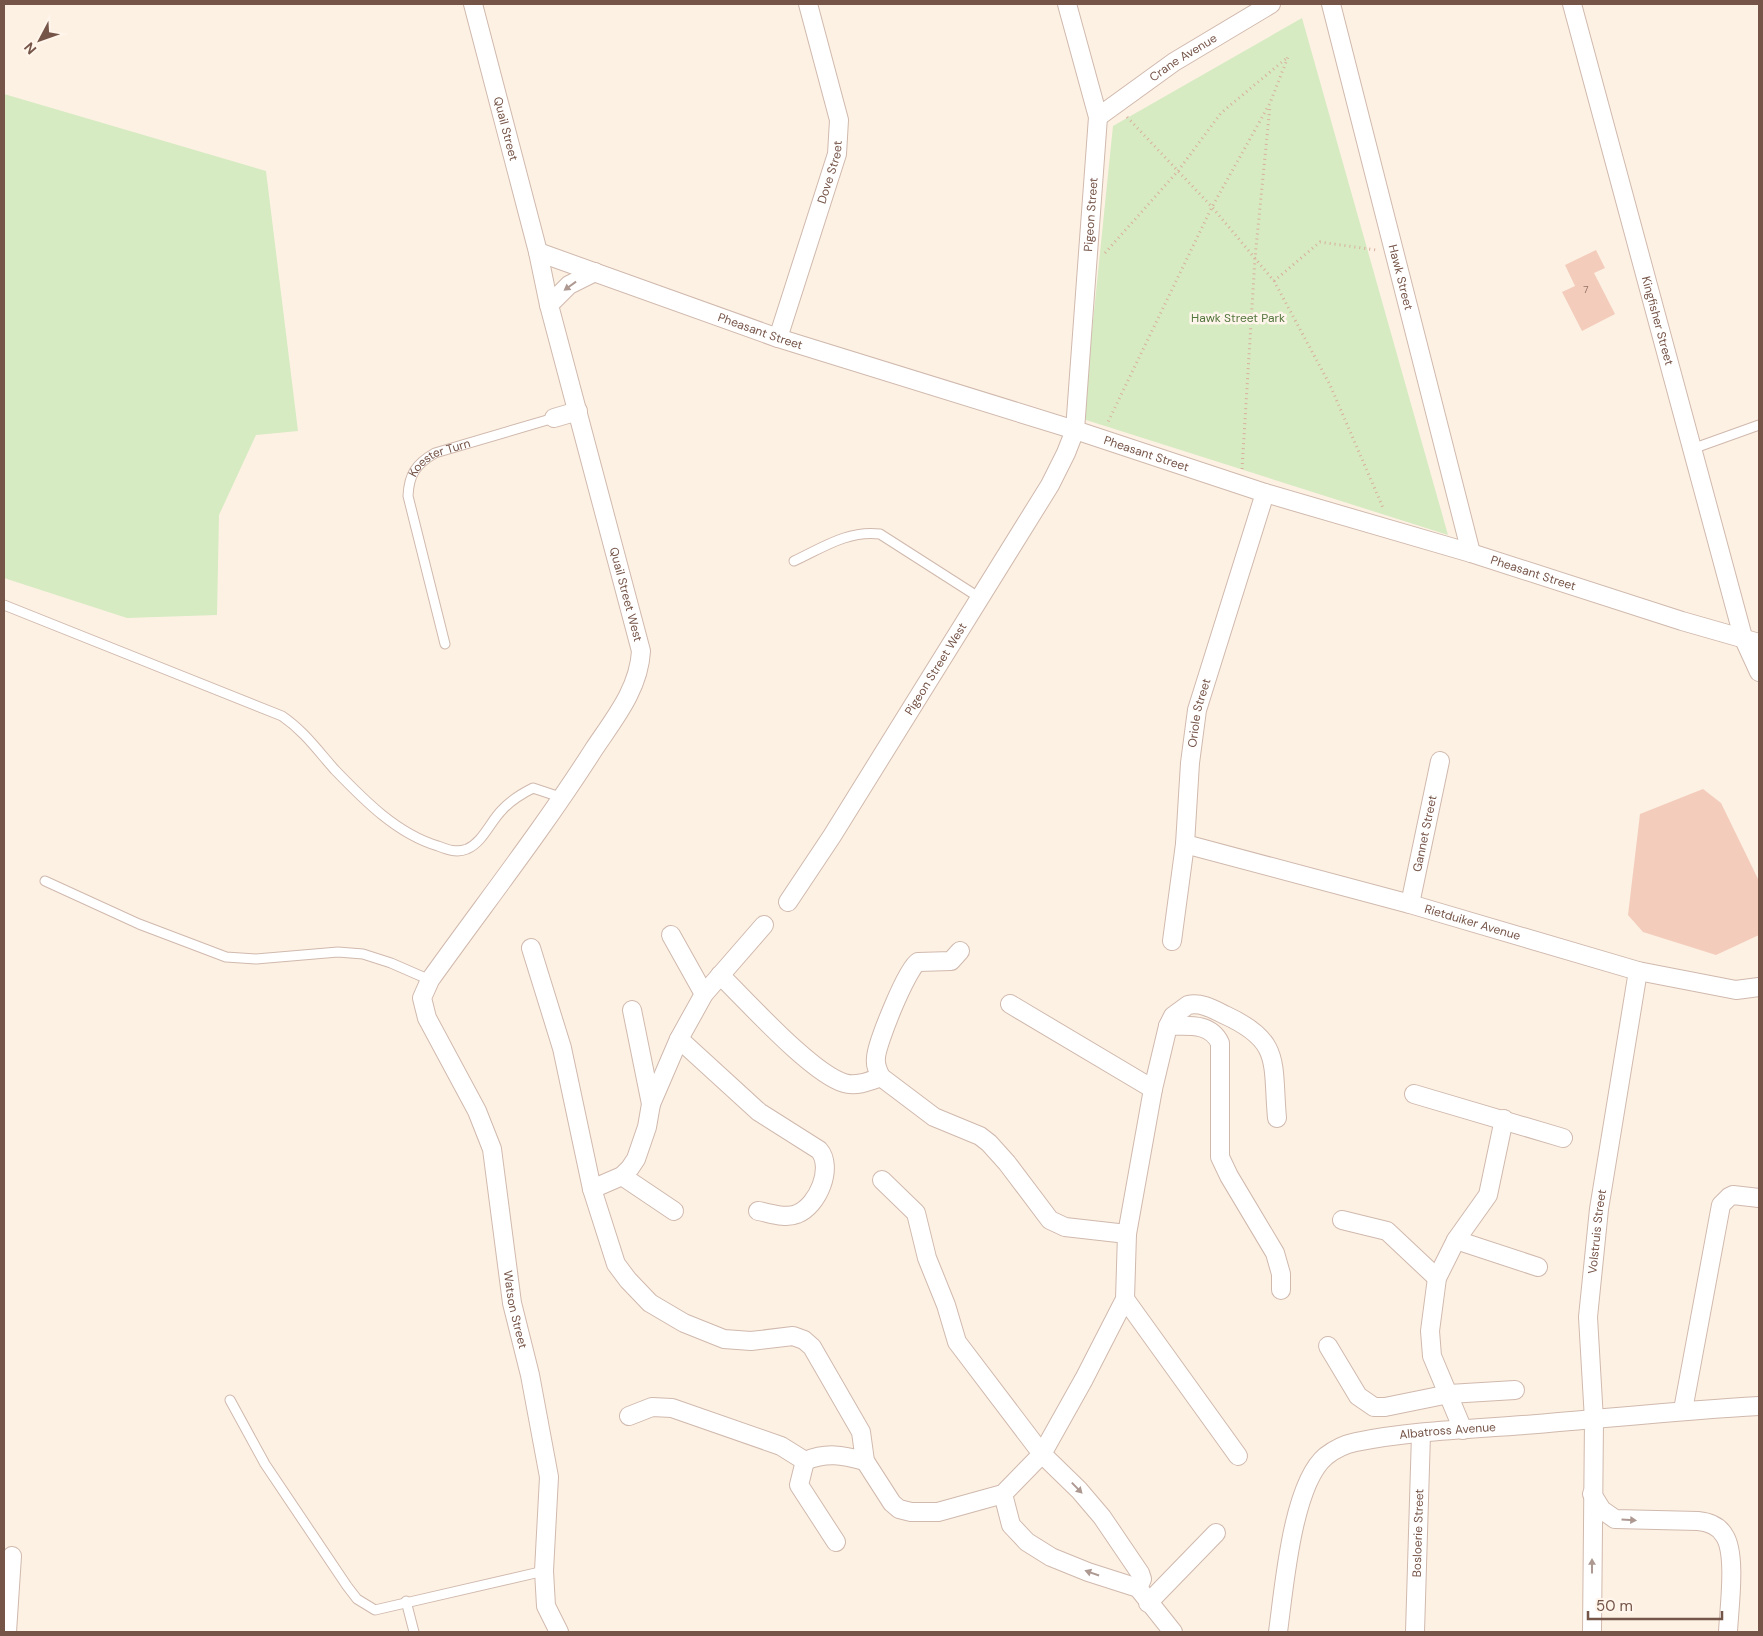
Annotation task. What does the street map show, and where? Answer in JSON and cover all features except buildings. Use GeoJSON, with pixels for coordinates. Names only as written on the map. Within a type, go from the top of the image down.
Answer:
{"type":"FeatureCollection","features":[{"type":"Feature","properties":{"kind":"street","name":"Quail Street"},"geometry":{"type":"LineString","coordinates":[[473,4],[538,252]]}},
{"type":"Feature","properties":{"kind":"street","name":"Dove Street"},"geometry":{"type":"LineString","coordinates":[[778,338],[837,154],[839,139],[839,120],[808,4]]}},
{"type":"Feature","properties":{"kind":"street","name":"Pigeon Street"},"geometry":{"type":"LineString","coordinates":[[1067,4],[1098,117],[1075,430]]}},
{"type":"Feature","properties":{"kind":"street","name":"Crane Avenue"},"geometry":{"type":"LineString","coordinates":[[1098,117],[1174,62],[1271,4]]}},
{"type":"Feature","properties":{"kind":"street","name":"Hawk Street"},"geometry":{"type":"LineString","coordinates":[[1331,4],[1471,553]]}},
{"type":"Feature","properties":{"kind":"street","name":"Kingfisher Street"},"geometry":{"type":"LineString","coordinates":[[1572,4],[1692,449],[1751,640],[1759,672]]}},
{"type":"Feature","properties":{"kind":"street","name":"Pheasant Street"},"geometry":{"type":"LineString","coordinates":[[538,252],[778,338],[1075,430],[1265,493],[1471,553],[1682,622],[1751,640]]}},
{"type":"Feature","properties":{"kind":"street","name":"Quail Street West"},"geometry":{"type":"LineString","coordinates":[[422,998],[430,980],[563,798],[625,701],[636,679],[641,652],[549,305],[538,252]]}},
{"type":"Feature","properties":{"kind":"street"},"geometry":{"type":"LineString","coordinates":[[549,305],[569,285],[595,272]]}},
{"type":"Feature","properties":{"kind":"street","name":"Koester Turn"},"geometry":{"type":"LineString","coordinates":[[554,418],[578,411]]}},
{"type":"Feature","properties":{"kind":"street","name":"Pigeon Street West"},"geometry":{"type":"LineString","coordinates":[[788,902],[832,836],[1050,485],[1075,430]]}},
{"type":"Feature","properties":{"kind":"street","name":"Oriole Street"},"geometry":{"type":"LineString","coordinates":[[1172,942],[1185,844],[1190,763],[1198,710],[1265,493]]}},
{"type":"Feature","properties":{"kind":"street","name":"Gannet Street"},"geometry":{"type":"LineString","coordinates":[[1410,904],[1440,761]]}},
{"type":"Feature","properties":{"kind":"street","name":"Rietduiker Avenue"},"geometry":{"type":"LineString","coordinates":[[1185,844],[1410,904],[1638,971],[1736,990],[1759,987]]}},
{"type":"Feature","properties":{"kind":"street"},"geometry":{"type":"LineString","coordinates":[[592,1189],[622,1176],[636,1159],[647,1127],[651,1104],[679,1039],[704,994],[764,925]]}},
{"type":"Feature","properties":{"kind":"street"},"geometry":{"type":"LineString","coordinates":[[671,935],[704,994]]}},
{"type":"Feature","properties":{"kind":"street"},"geometry":{"type":"LineString","coordinates":[[531,948],[562,1048],[592,1189],[616,1264],[650,1303],[684,1323],[724,1339],[751,1341],[793,1336],[808,1344],[861,1432],[865,1461],[892,1503],[899,1509],[911,1512],[938,1512],[1003,1494],[1042,1454],[1084,1379],[1125,1299],[1127,1234],[1153,1089],[1168,1026],[1178,1012],[1193,1004],[1223,1014],[1259,1034],[1265,1042],[1272,1060],[1277,1118]]}},
{"type":"Feature","properties":{"kind":"street"},"geometry":{"type":"LineString","coordinates":[[960,951],[950,961],[918,962],[907,974],[877,1050],[876,1067],[881,1077],[934,1117],[980,1136],[989,1143],[1007,1163],[1050,1220],[1064,1227],[1127,1234]]}},
{"type":"Feature","properties":{"kind":"street","name":"Volstruis Street"},"geometry":{"type":"LineString","coordinates":[[1592,1632],[1594,1420],[1588,1317],[1599,1209],[1638,971]]}},
{"type":"Feature","properties":{"kind":"street"},"geometry":{"type":"LineString","coordinates":[[720,975],[805,1058],[825,1074],[845,1084],[853,1084],[881,1077]]}},
{"type":"Feature","properties":{"kind":"street","name":"Watson Street"},"geometry":{"type":"LineString","coordinates":[[422,998],[427,1018],[477,1111],[492,1149],[512,1303],[530,1375],[549,1477],[544,1571],[546,1606],[559,1632]]}},
{"type":"Feature","properties":{"kind":"street"},"geometry":{"type":"LineString","coordinates":[[1010,1004],[1153,1089]]}},
{"type":"Feature","properties":{"kind":"street"},"geometry":{"type":"LineString","coordinates":[[632,1010],[651,1104]]}},
{"type":"Feature","properties":{"kind":"street"},"geometry":{"type":"LineString","coordinates":[[1168,1026],[1203,1028],[1214,1033],[1220,1043],[1220,1157],[1229,1176],[1275,1253],[1281,1274],[1281,1290]]}},
{"type":"Feature","properties":{"kind":"street"},"geometry":{"type":"LineString","coordinates":[[679,1039],[759,1112],[816,1148],[824,1158],[823,1180],[805,1209],[790,1216],[758,1211]]}},
{"type":"Feature","properties":{"kind":"street"},"geometry":{"type":"LineString","coordinates":[[1414,1094],[1504,1119],[1563,1138]]}},
{"type":"Feature","properties":{"kind":"street"},"geometry":{"type":"LineString","coordinates":[[1462,1430],[1432,1356],[1430,1344],[1431,1314],[1437,1278],[1456,1240],[1488,1195],[1504,1119]]}},
{"type":"Feature","properties":{"kind":"street"},"geometry":{"type":"LineString","coordinates":[[622,1176],[674,1211]]}},
{"type":"Feature","properties":{"kind":"street"},"geometry":{"type":"LineString","coordinates":[[882,1180],[916,1214],[927,1258],[946,1305],[957,1342],[994,1394],[1042,1454],[1079,1490],[1108,1525],[1140,1573],[1142,1579],[1138,1588]]}},
{"type":"Feature","properties":{"kind":"street"},"geometry":{"type":"LineString","coordinates":[[1683,1410],[1721,1205],[1729,1196],[1733,1195],[1759,1198]]}},
{"type":"Feature","properties":{"kind":"street"},"geometry":{"type":"LineString","coordinates":[[1342,1220],[1379,1227],[1387,1231],[1437,1278]]}},
{"type":"Feature","properties":{"kind":"street"},"geometry":{"type":"LineString","coordinates":[[1456,1240],[1538,1267]]}},
{"type":"Feature","properties":{"kind":"street"},"geometry":{"type":"LineString","coordinates":[[1125,1299],[1238,1456]]}},
{"type":"Feature","properties":{"kind":"street"},"geometry":{"type":"LineString","coordinates":[[1328,1346],[1358,1396],[1374,1407],[1385,1408],[1449,1394],[1515,1390]]}},
{"type":"Feature","properties":{"kind":"street","name":"Albatross Avenue"},"geometry":{"type":"LineString","coordinates":[[1278,1632],[1293,1535],[1304,1494],[1318,1465],[1326,1456],[1340,1447],[1356,1442],[1462,1430],[1594,1420],[1683,1410],[1759,1406]]}},
{"type":"Feature","properties":{"kind":"street"},"geometry":{"type":"LineString","coordinates":[[629,1416],[652,1408],[672,1408],[780,1446],[805,1461],[831,1454],[865,1461]]}},
{"type":"Feature","properties":{"kind":"street","name":"Bosloerie Street"},"geometry":{"type":"LineString","coordinates":[[1415,1632],[1422,1434]]}},
{"type":"Feature","properties":{"kind":"street"},"geometry":{"type":"LineString","coordinates":[[805,1461],[800,1472],[799,1485],[836,1542]]}},
{"type":"Feature","properties":{"kind":"street"},"geometry":{"type":"LineString","coordinates":[[1003,1494],[1011,1525],[1019,1536],[1035,1548],[1088,1572],[1138,1588],[1148,1603],[1173,1632]]}},
{"type":"Feature","properties":{"kind":"street"},"geometry":{"type":"LineString","coordinates":[[1592,1494],[1602,1510],[1615,1519],[1698,1520],[1711,1523],[1718,1528],[1725,1536],[1730,1551],[1728,1632]]}},
{"type":"Feature","properties":{"kind":"street"},"geometry":{"type":"LineString","coordinates":[[1148,1603],[1216,1533]]}},
{"type":"Feature","properties":{"kind":"street"},"geometry":{"type":"LineString","coordinates":[[7,1632],[12,1556]]}},
{"type":"Feature","properties":{"kind":"lane","name":"Koester Turn"},"geometry":{"type":"LineString","coordinates":[[445,644],[408,496],[408,481],[413,469],[421,461],[435,453],[554,418]]}},
{"type":"Feature","properties":{"kind":"lane"},"geometry":{"type":"LineString","coordinates":[[1692,449],[1759,425]]}},
{"type":"Feature","properties":{"kind":"lane"},"geometry":{"type":"LineString","coordinates":[[794,561],[849,535],[864,532],[880,534],[980,598]]}},
{"type":"Feature","properties":{"kind":"lane"},"geometry":{"type":"LineString","coordinates":[[4,605],[282,716],[300,729],[352,787],[394,825],[412,836],[433,845],[452,851],[465,850],[476,844],[501,811],[515,797],[532,788],[563,798]]}},
{"type":"Feature","properties":{"kind":"lane"},"geometry":{"type":"LineString","coordinates":[[45,880],[85,901],[226,957],[256,959],[338,952],[363,954],[391,963],[430,980]]}},
{"type":"Feature","properties":{"kind":"lane"},"geometry":{"type":"LineString","coordinates":[[230,1400],[265,1464],[357,1599],[376,1610],[406,1601],[544,1571]]}},
{"type":"Feature","properties":{"kind":"lane"},"geometry":{"type":"LineString","coordinates":[[406,1601],[414,1632]]}},
{"type":"Feature","properties":{"kind":"path"},"geometry":{"type":"LineString","coordinates":[[1086,275],[1178,171],[1221,113],[1288,57],[1270,103],[1212,207],[1100,438]]}},
{"type":"Feature","properties":{"kind":"path"},"geometry":{"type":"LineString","coordinates":[[1241,485],[1255,258],[1270,103]]}},
{"type":"Feature","properties":{"kind":"path"},"geometry":{"type":"LineString","coordinates":[[1115,104],[1212,207],[1274,281],[1330,385],[1392,530]]}},
{"type":"Feature","properties":{"kind":"path"},"geometry":{"type":"LineString","coordinates":[[1274,281],[1320,242],[1394,252]]}},
{"type":"Feature","properties":{"kind":"green space","name":"Hawk Street Park"},"geometry":{"type":"Polygon","coordinates":[[[1302,18],[1448,535],[1083,419],[1113,126],[1302,18]]]}},
{"type":"Feature","properties":{"kind":"green space"},"geometry":{"type":"Polygon","coordinates":[[[4,94],[266,171],[298,431],[256,435],[219,515],[217,615],[127,618],[4,578],[4,94]]]}}]}
